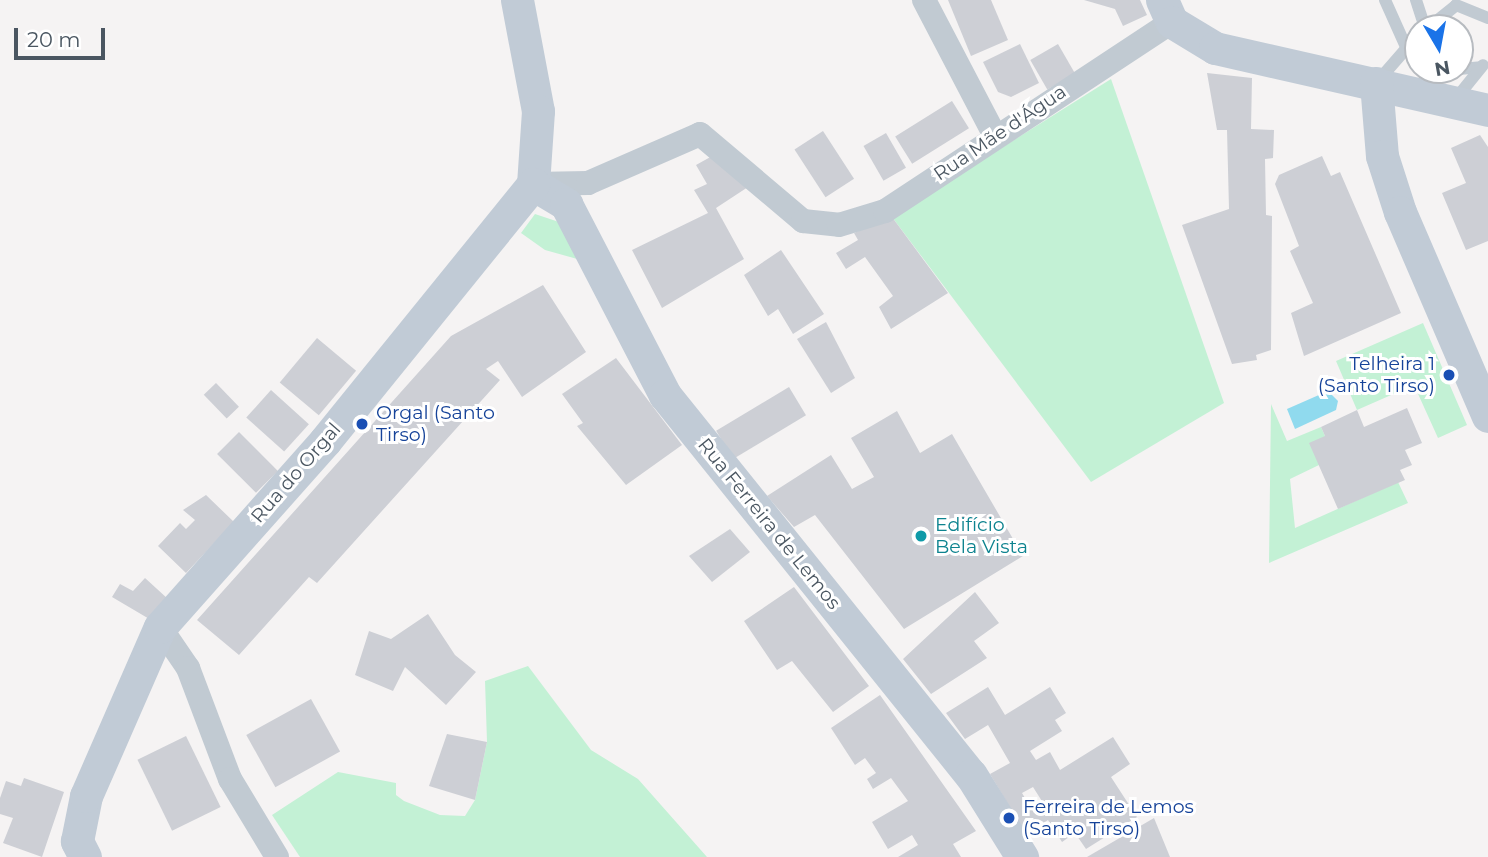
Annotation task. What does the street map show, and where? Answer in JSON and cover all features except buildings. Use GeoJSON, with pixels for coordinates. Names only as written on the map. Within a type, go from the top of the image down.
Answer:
{"type":"FeatureCollection","features":[{"type":"Feature","properties":{"kind":"street"},"geometry":{"type":"LineString","coordinates":[[517,0],[538,111],[533,184]]}},
{"type":"Feature","properties":{"kind":"street"},"geometry":{"type":"LineString","coordinates":[[924,0],[994,134]]}},
{"type":"Feature","properties":{"kind":"street","name":"Rua Mãe d'Água"},"geometry":{"type":"LineString","coordinates":[[533,184],[589,183],[700,134],[803,221],[839,225],[885,211],[1167,11],[1215,48],[1377,83],[1451,86],[1488,110]]}},
{"type":"Feature","properties":{"kind":"street"},"geometry":{"type":"LineString","coordinates":[[1377,83],[1382,156],[1400,212],[1488,416]]}},
{"type":"Feature","properties":{"kind":"street","name":"Rua do Orgal"},"geometry":{"type":"LineString","coordinates":[[81,849],[86,796],[160,627],[325,441],[533,184]]}},
{"type":"Feature","properties":{"kind":"street","name":"Rua Ferreira de Lemos"},"geometry":{"type":"LineString","coordinates":[[533,184],[566,204],[665,395],[971,775],[1022,857]]}},
{"type":"Feature","properties":{"kind":"street"},"geometry":{"type":"LineString","coordinates":[[160,627],[188,668],[230,779],[277,857]]}},
{"type":"Feature","properties":{"kind":"lane"},"geometry":{"type":"LineString","coordinates":[[1385,0],[1404,43]]}},
{"type":"Feature","properties":{"kind":"lane"},"geometry":{"type":"LineString","coordinates":[[1446,4],[1472,3],[1488,18]]}},
{"type":"Feature","properties":{"kind":"lane"},"geometry":{"type":"LineString","coordinates":[[1377,83],[1404,49]]}},
{"type":"Feature","properties":{"kind":"lane"},"geometry":{"type":"LineString","coordinates":[[1451,86],[1486,62]]}},
{"type":"Feature","properties":{"kind":"lane"},"geometry":{"type":"LineString","coordinates":[[1451,86],[1462,73],[1486,62]]}},
{"type":"Feature","properties":{"kind":"green space"},"geometry":{"type":"Polygon","coordinates":[[[1111,79],[1224,403],[1091,482],[892,217],[1111,79]]]}},
{"type":"Feature","properties":{"kind":"green space"},"geometry":{"type":"Polygon","coordinates":[[[535,214],[568,225],[588,262],[545,250],[521,233],[535,214]]]}},
{"type":"Feature","properties":{"kind":"green space"},"geometry":{"type":"Polygon","coordinates":[[[1423,323],[1467,425],[1438,438],[1414,385],[1357,410],[1336,361],[1423,323]]]}},
{"type":"Feature","properties":{"kind":"green space"},"geometry":{"type":"Polygon","coordinates":[[[1271,404],[1287,441],[1321,427],[1325,436],[1319,465],[1290,479],[1295,528],[1398,482],[1408,503],[1269,563],[1271,404]]]}},
{"type":"Feature","properties":{"kind":"green space"},"geometry":{"type":"Polygon","coordinates":[[[528,666],[591,750],[638,779],[707,857],[300,857],[272,815],[338,772],[396,783],[396,795],[404,801],[440,815],[465,816],[475,800],[487,742],[485,681],[528,666]]]}},
{"type":"Feature","properties":{"kind":"water"},"geometry":{"type":"Polygon","coordinates":[[[1328,391],[1338,401],[1336,410],[1295,429],[1287,409],[1328,391]]]}},
{"type":"Feature","properties":{"kind":"place","name":"Telheira 1 (Santo Tirso)"},"geometry":{"type":"Point","coordinates":[1449,375]}},
{"type":"Feature","properties":{"kind":"place","name":"Orgal (Santo Tirso)"},"geometry":{"type":"Point","coordinates":[362,424]}},
{"type":"Feature","properties":{"kind":"place","name":"Edifício Bela Vista"},"geometry":{"type":"Point","coordinates":[921,536]}},
{"type":"Feature","properties":{"kind":"place","name":"Ferreira de Lemos (Santo Tirso)"},"geometry":{"type":"Point","coordinates":[1009,818]}}]}
